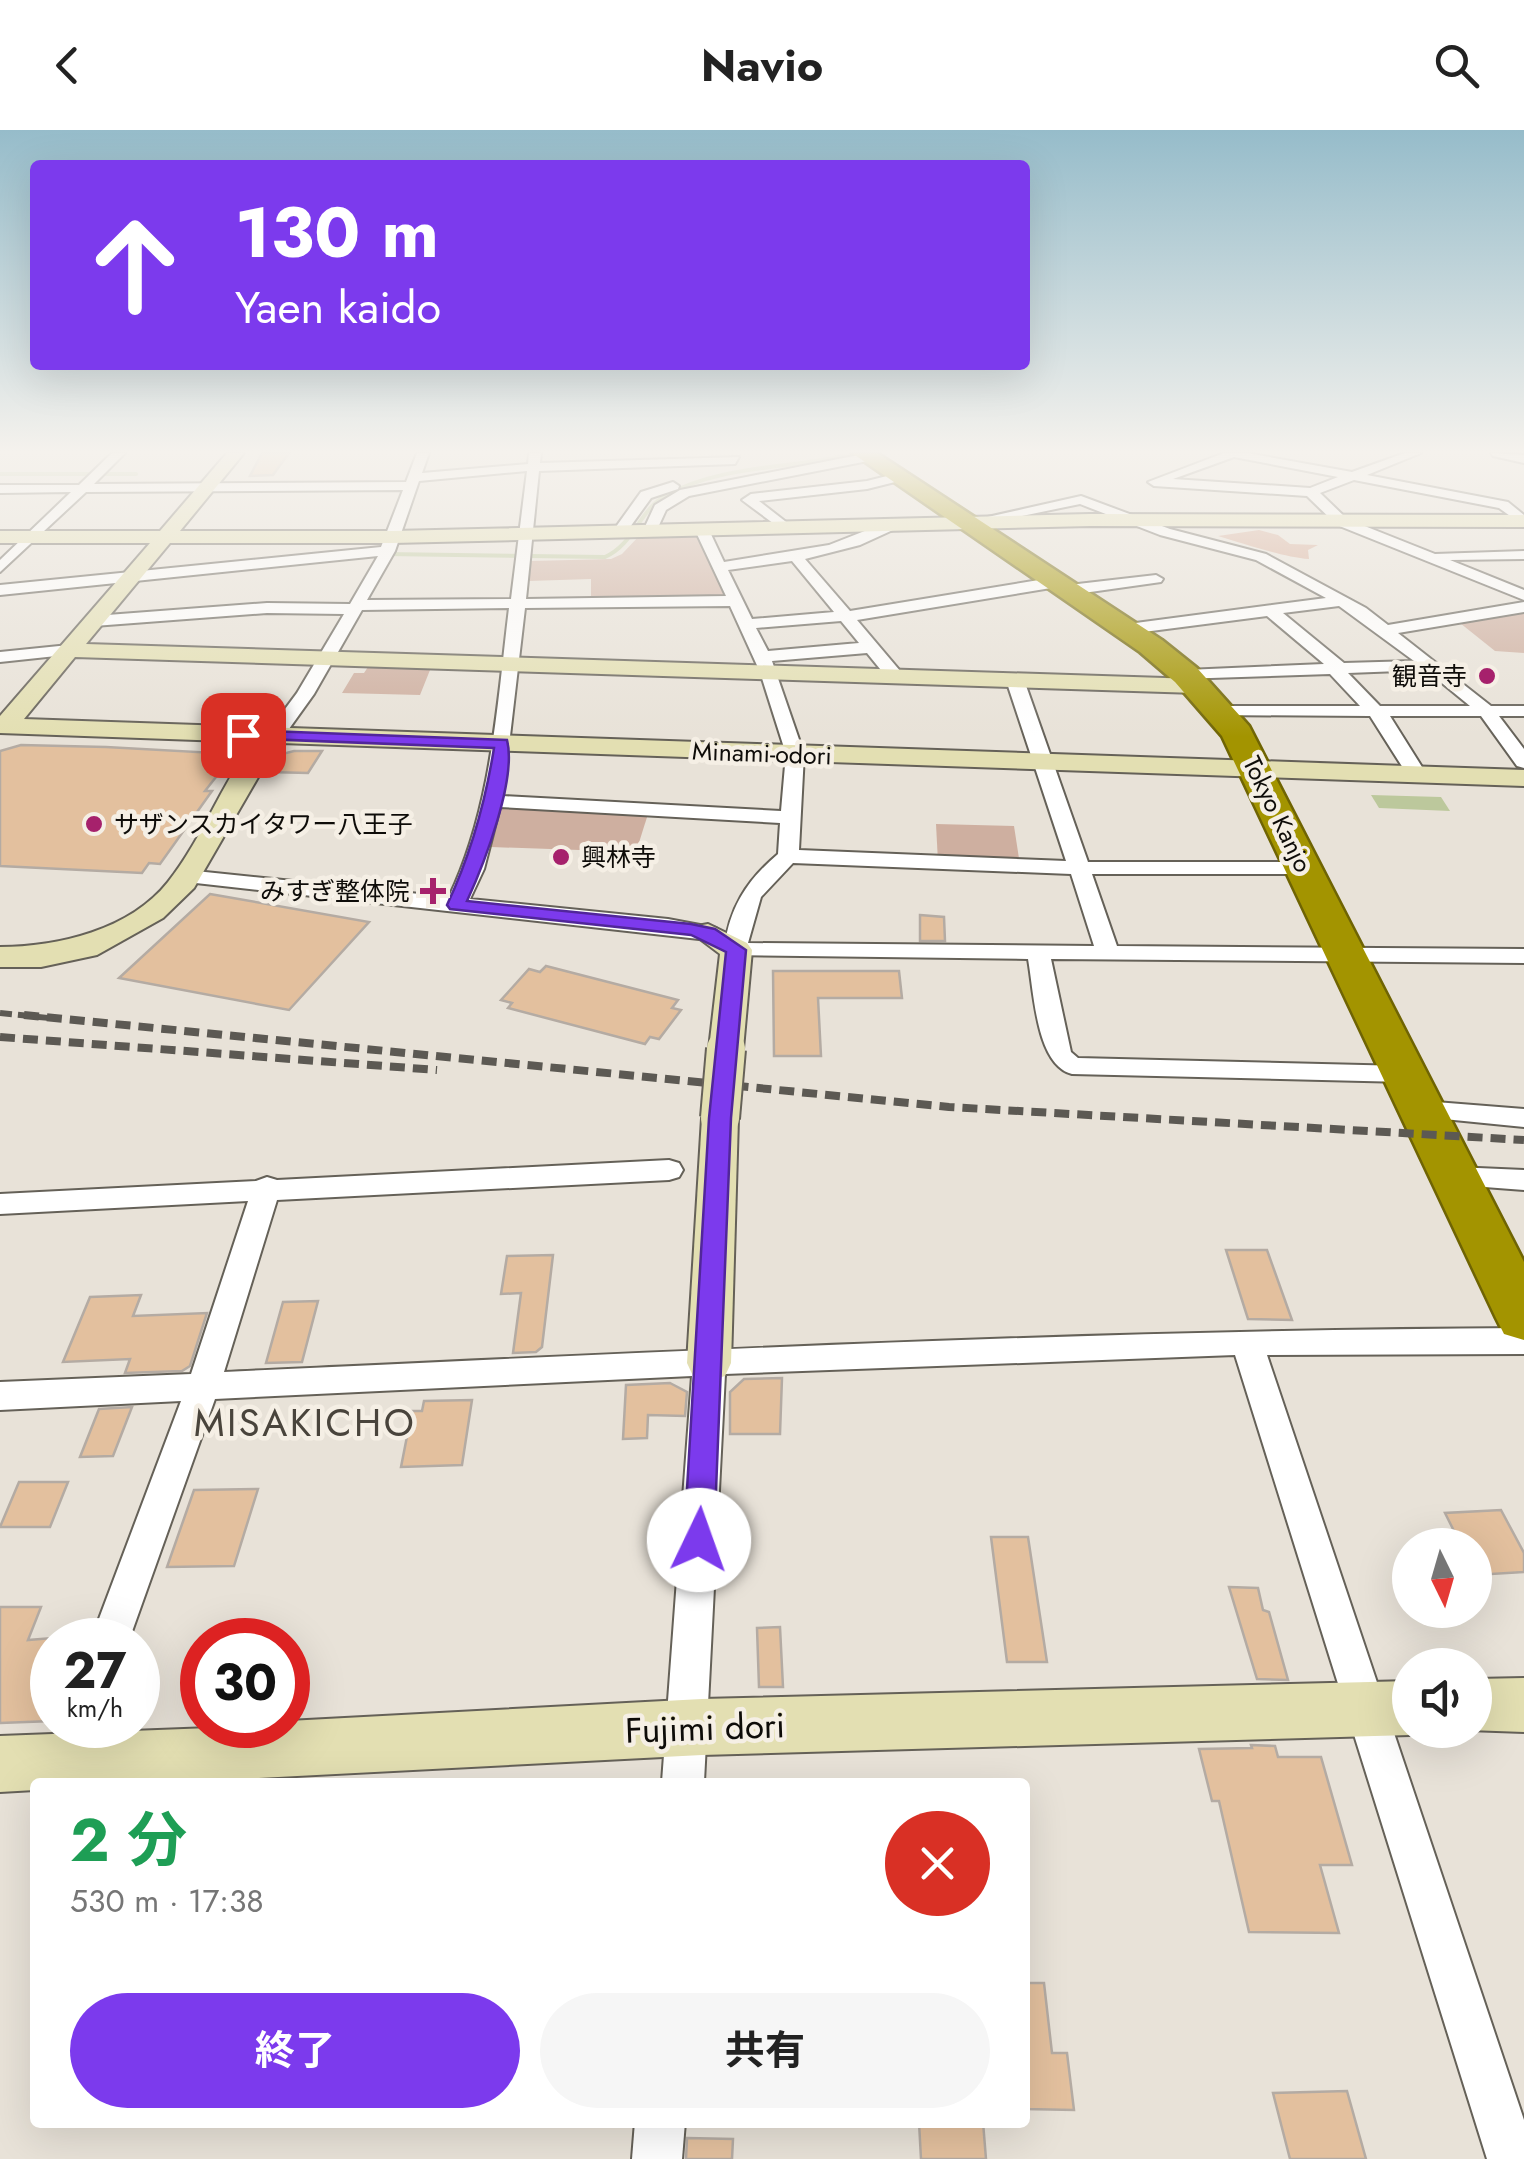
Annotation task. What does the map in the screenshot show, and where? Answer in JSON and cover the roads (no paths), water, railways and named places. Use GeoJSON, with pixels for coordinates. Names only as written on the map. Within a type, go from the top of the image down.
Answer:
{"type":"FeatureCollection","features":[{"type":"Feature","properties":{"kind":"highway","name":"Tokyo Kanjo"},"geometry":{"type":"LineString","coordinates":[[1005,548],[1128,630],[1191,680],[1219,711],[1258,770],[1524,1318]]}},
{"type":"Feature","properties":{"kind":"street"},"geometry":{"type":"LineString","coordinates":[[0,568],[21,548]]}},
{"type":"Feature","properties":{"kind":"street"},"geometry":{"type":"LineString","coordinates":[[2,726],[156,548]]}},
{"type":"Feature","properties":{"kind":"street"},"geometry":{"type":"LineString","coordinates":[[258,561],[266,548]]}},
{"type":"Feature","properties":{"kind":"street"},"geometry":{"type":"LineString","coordinates":[[374,548],[388,549]]}},
{"type":"Feature","properties":{"kind":"street"},"geometry":{"type":"LineString","coordinates":[[0,590],[400,548]]}},
{"type":"Feature","properties":{"kind":"street"},"geometry":{"type":"LineString","coordinates":[[456,905],[473,869],[494,800],[523,548]]}},
{"type":"Feature","properties":{"kind":"street"},"geometry":{"type":"LineString","coordinates":[[683,1778],[726,1049],[722,942],[738,924],[749,894],[788,856],[795,754],[765,665],[710,548]]}},
{"type":"Feature","properties":{"kind":"street"},"geometry":{"type":"LineString","coordinates":[[719,567],[796,557],[829,548]]}},
{"type":"Feature","properties":{"kind":"street"},"geometry":{"type":"LineString","coordinates":[[1229,548],[1261,557],[1342,601],[1385,630],[1488,711],[1524,762]]}},
{"type":"Feature","properties":{"kind":"street"},"geometry":{"type":"LineString","coordinates":[[1407,548],[1524,595]]}},
{"type":"Feature","properties":{"kind":"street"},"geometry":{"type":"LineString","coordinates":[[0,957],[41,958],[86,948],[142,919],[175,893],[261,749],[285,726],[388,549]]}},
{"type":"Feature","properties":{"kind":"street"},"geometry":{"type":"LineString","coordinates":[[1428,556],[1524,556]]}},
{"type":"Feature","properties":{"kind":"street"},"geometry":{"type":"LineString","coordinates":[[796,557],[895,676]]}},
{"type":"Feature","properties":{"kind":"street"},"geometry":{"type":"LineString","coordinates":[[745,624],[847,616],[1063,586],[1156,579]]}},
{"type":"Feature","properties":{"kind":"street"},"geometry":{"type":"LineString","coordinates":[[94,621],[266,608],[733,601]]}},
{"type":"Feature","properties":{"kind":"street"},"geometry":{"type":"LineString","coordinates":[[1128,630],[1342,601]]}},
{"type":"Feature","properties":{"kind":"street"},"geometry":{"type":"LineString","coordinates":[[1385,630],[1524,607]]}},
{"type":"Feature","properties":{"kind":"street"},"geometry":{"type":"LineString","coordinates":[[1273,613],[1337,668],[1377,712],[1418,775]]}},
{"type":"Feature","properties":{"kind":"street"},"geometry":{"type":"LineString","coordinates":[[765,665],[873,647]]}},
{"type":"Feature","properties":{"kind":"street"},"geometry":{"type":"LineString","coordinates":[[0,657],[69,650],[510,664],[765,665],[895,676],[1016,680],[1191,680],[1429,665]]}},
{"type":"Feature","properties":{"kind":"street"},"geometry":{"type":"LineString","coordinates":[[1016,680],[1108,952]]}},
{"type":"Feature","properties":{"kind":"street"},"geometry":{"type":"LineString","coordinates":[[1219,711],[1524,711]]}},
{"type":"Feature","properties":{"kind":"street","name":"Minami-odori"},"geometry":{"type":"LineString","coordinates":[[2,726],[1524,778]]}},
{"type":"Feature","properties":{"kind":"street"},"geometry":{"type":"LineString","coordinates":[[494,800],[791,818]]}},
{"type":"Feature","properties":{"kind":"street"},"geometry":{"type":"LineString","coordinates":[[788,856],[1080,868],[1305,868]]}},
{"type":"Feature","properties":{"kind":"street"},"geometry":{"type":"LineString","coordinates":[[0,949],[43,949],[84,940],[130,917],[186,876],[668,926],[722,942],[1038,951],[1524,956]]}},
{"type":"Feature","properties":{"kind":"street"},"geometry":{"type":"LineString","coordinates":[[1038,951],[1059,1055],[1072,1066],[1414,1092],[1524,1118]]}},
{"type":"Feature","properties":{"kind":"street"},"geometry":{"type":"LineString","coordinates":[[0,1204],[266,1187],[669,1170]]}},
{"type":"Feature","properties":{"kind":"street"},"geometry":{"type":"LineString","coordinates":[[1455,1177],[1524,1180]]}},
{"type":"Feature","properties":{"kind":"street"},"geometry":{"type":"LineString","coordinates":[[118,1618],[202,1386],[266,1187]]}},
{"type":"Feature","properties":{"kind":"street"},"geometry":{"type":"LineString","coordinates":[[0,1396],[1247,1342],[1524,1341]]}},
{"type":"Feature","properties":{"kind":"street"},"geometry":{"type":"LineString","coordinates":[[1247,1342],[1386,1708],[1512,2159]]}},
{"type":"Feature","properties":{"kind":"street"},"geometry":{"type":"LineString","coordinates":[[1492,1706],[1524,1705]]}},
{"type":"Feature","properties":{"kind":"street","name":"Fujimi dori"},"geometry":{"type":"LineString","coordinates":[[160,1740],[1386,1708]]}},
{"type":"Feature","properties":{"kind":"street","name":"Fujimi dori"},"geometry":{"type":"LineString","coordinates":[[0,1764],[55,1748]]}},
{"type":"Feature","properties":{"kind":"street"},"geometry":{"type":"LineString","coordinates":[[657,2159],[660,2128]]}},
{"type":"Feature","properties":{"kind":"waterway"},"geometry":{"type":"LineString","coordinates":[[385,554],[605,557],[619,548]]}},
{"type":"Feature","properties":{"kind":"railway"},"geometry":{"type":"LineString","coordinates":[[0,1013],[49,1018]]}},
{"type":"Feature","properties":{"kind":"railway"},"geometry":{"type":"LineString","coordinates":[[24,1015],[949,1107],[1524,1140]]}},
{"type":"Feature","properties":{"kind":"railway"},"geometry":{"type":"LineString","coordinates":[[0,1037],[437,1070]]}},
{"type":"Feature","properties":{"kind":"place","name":"観音寺"},"geometry":{"type":"Point","coordinates":[1487,676]}},
{"type":"Feature","properties":{"kind":"place","name":"サザンスカイタワー八王子"},"geometry":{"type":"Point","coordinates":[94,824]}},
{"type":"Feature","properties":{"kind":"place","name":"興林寺"},"geometry":{"type":"Point","coordinates":[561,857]}},
{"type":"Feature","properties":{"kind":"place","name":"みすぎ整体院"},"geometry":{"type":"Point","coordinates":[433,891]}},
{"type":"Feature","properties":{"kind":"district","name":"MISAKICHO"},"geometry":{"type":"Point","coordinates":[305,1423]}}]}
